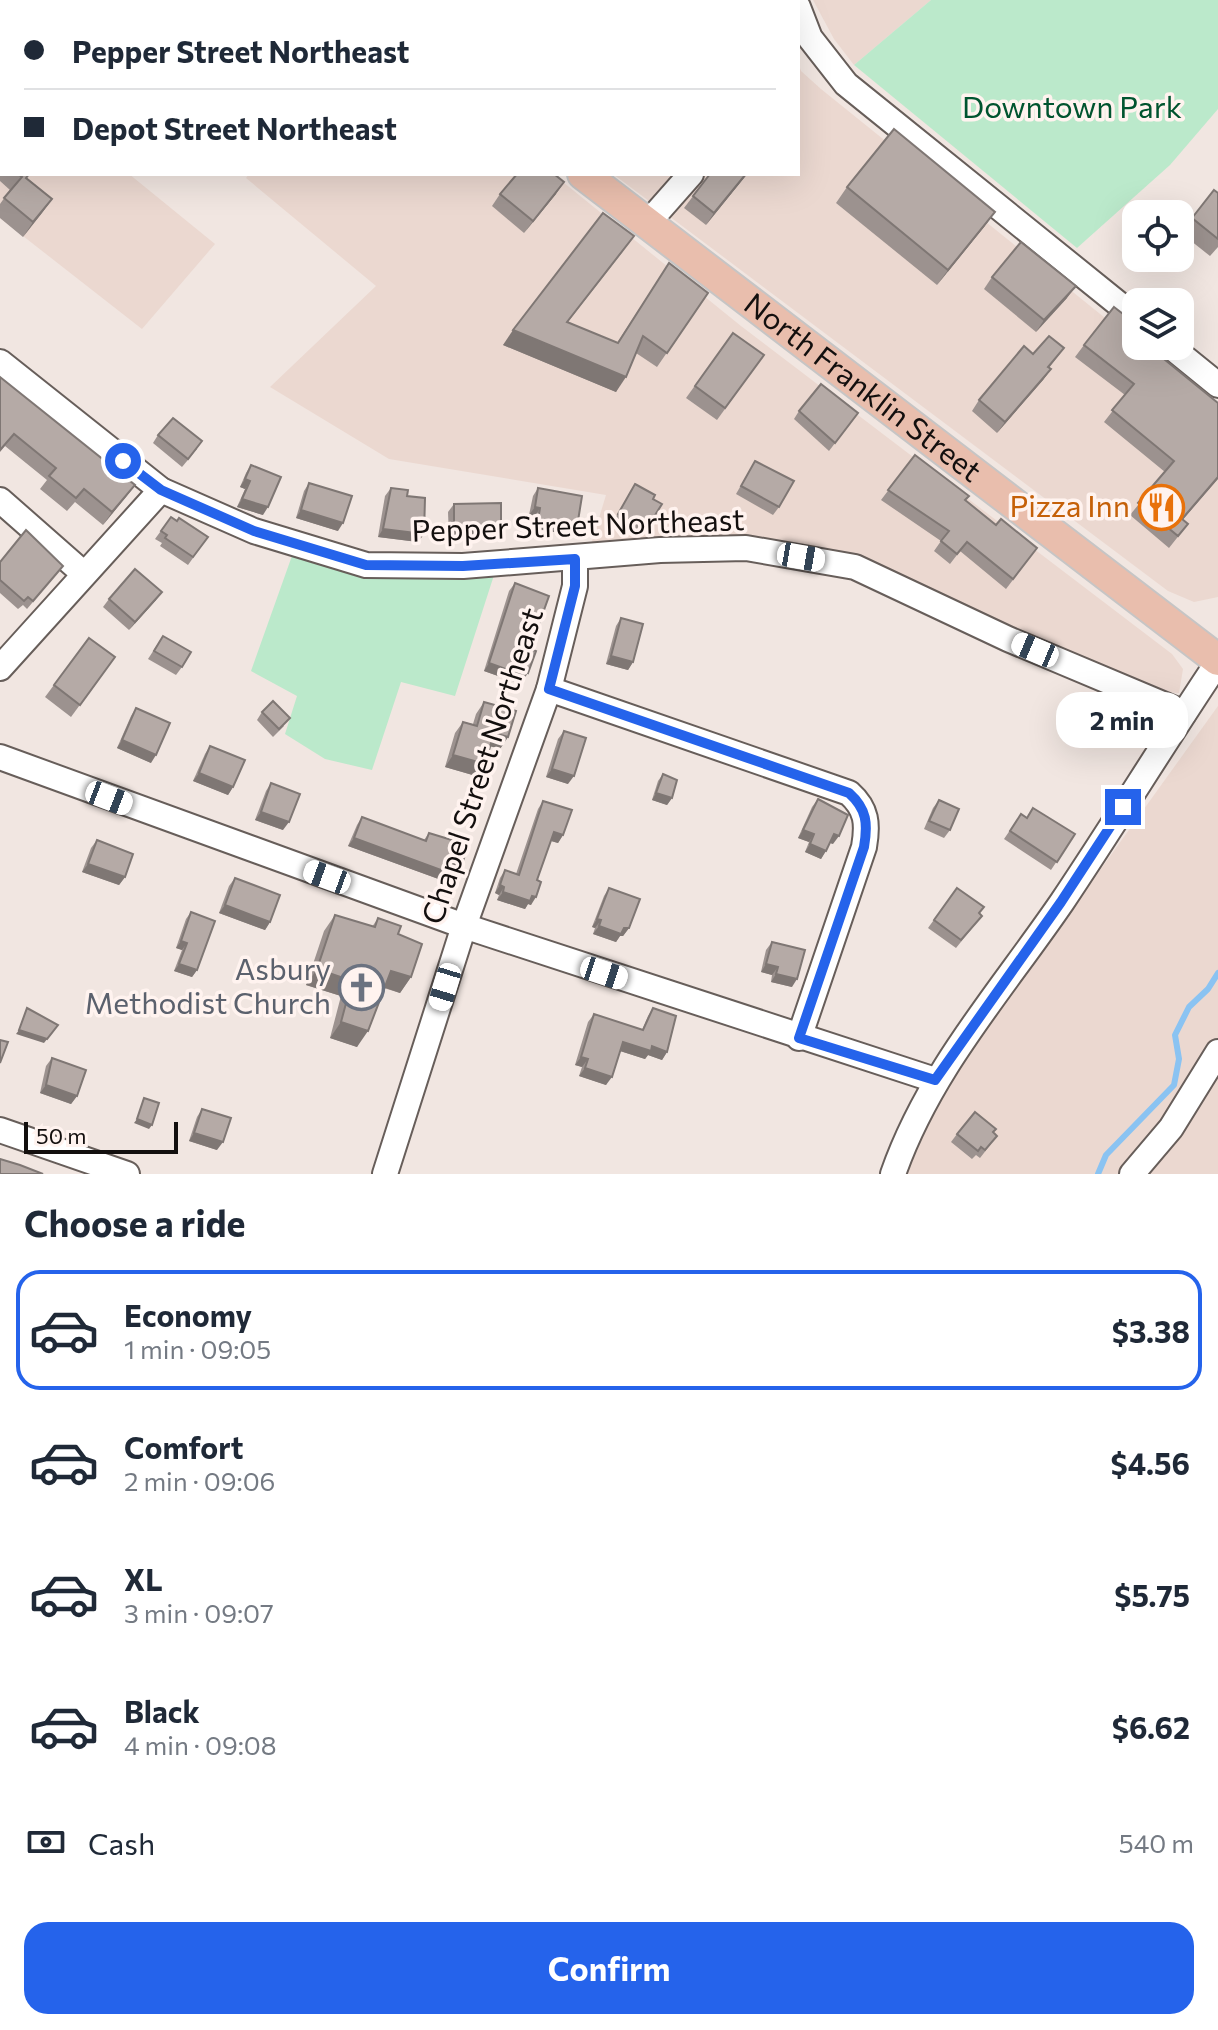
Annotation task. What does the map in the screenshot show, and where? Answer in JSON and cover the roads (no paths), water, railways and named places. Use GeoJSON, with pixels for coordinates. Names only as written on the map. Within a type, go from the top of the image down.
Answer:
{"type":"FeatureCollection","features":[{"type":"Feature","properties":{"kind":"main road","name":"North Franklin Street"},"geometry":{"type":"LineString","coordinates":[[585,176],[1218,661]]}},
{"type":"Feature","properties":{"kind":"street"},"geometry":{"type":"LineString","coordinates":[[800,24],[804,46],[846,84],[1122,307]]}},
{"type":"Feature","properties":{"kind":"street"},"geometry":{"type":"LineString","coordinates":[[646,225],[689,176]]}},
{"type":"Feature","properties":{"kind":"street"},"geometry":{"type":"LineString","coordinates":[[1187,360],[1218,385]]}},
{"type":"Feature","properties":{"kind":"street","name":"Pepper Street Northeast"},"geometry":{"type":"LineString","coordinates":[[0,362],[161,490],[254,531],[366,565],[463,566],[660,550],[746,548],[855,567],[1008,639],[1184,713]]}},
{"type":"Feature","properties":{"kind":"street"},"geometry":{"type":"LineString","coordinates":[[0,668],[161,490]]}},
{"type":"Feature","properties":{"kind":"street"},"geometry":{"type":"LineString","coordinates":[[0,500],[83,573]]}},
{"type":"Feature","properties":{"kind":"street","name":"Chapel Street Northeast"},"geometry":{"type":"LineString","coordinates":[[385,1174],[464,926],[549,689],[575,586],[575,559]]}},
{"type":"Feature","properties":{"kind":"street"},"geometry":{"type":"LineString","coordinates":[[893,1174],[909,1126],[935,1080],[1061,902],[1218,661]]}},
{"type":"Feature","properties":{"kind":"street"},"geometry":{"type":"LineString","coordinates":[[549,689],[849,793],[862,805],[867,831],[864,847],[799,1038]]}},
{"type":"Feature","properties":{"kind":"street"},"geometry":{"type":"LineString","coordinates":[[0,757],[464,926],[935,1080]]}},
{"type":"Feature","properties":{"kind":"street"},"geometry":{"type":"LineString","coordinates":[[1132,1174],[1171,1128],[1218,1052]]}},
{"type":"Feature","properties":{"kind":"street"},"geometry":{"type":"LineString","coordinates":[[0,1130],[127,1174]]}},
{"type":"Feature","properties":{"kind":"waterway"},"geometry":{"type":"LineString","coordinates":[[1098,1174],[1106,1155],[1174,1085],[1179,1059],[1175,1035],[1189,1007],[1208,989],[1218,973]]}},
{"type":"Feature","properties":{"kind":"place","name":"Pizza Inn"},"geometry":{"type":"Point","coordinates":[1161,507]}},
{"type":"Feature","properties":{"kind":"place","name":"Asbury Methodist Church"},"geometry":{"type":"Point","coordinates":[362,987]}},
{"type":"Feature","properties":{"kind":"park label","name":"Downtown Park"},"geometry":{"type":"Point","coordinates":[1072,108]}}]}
